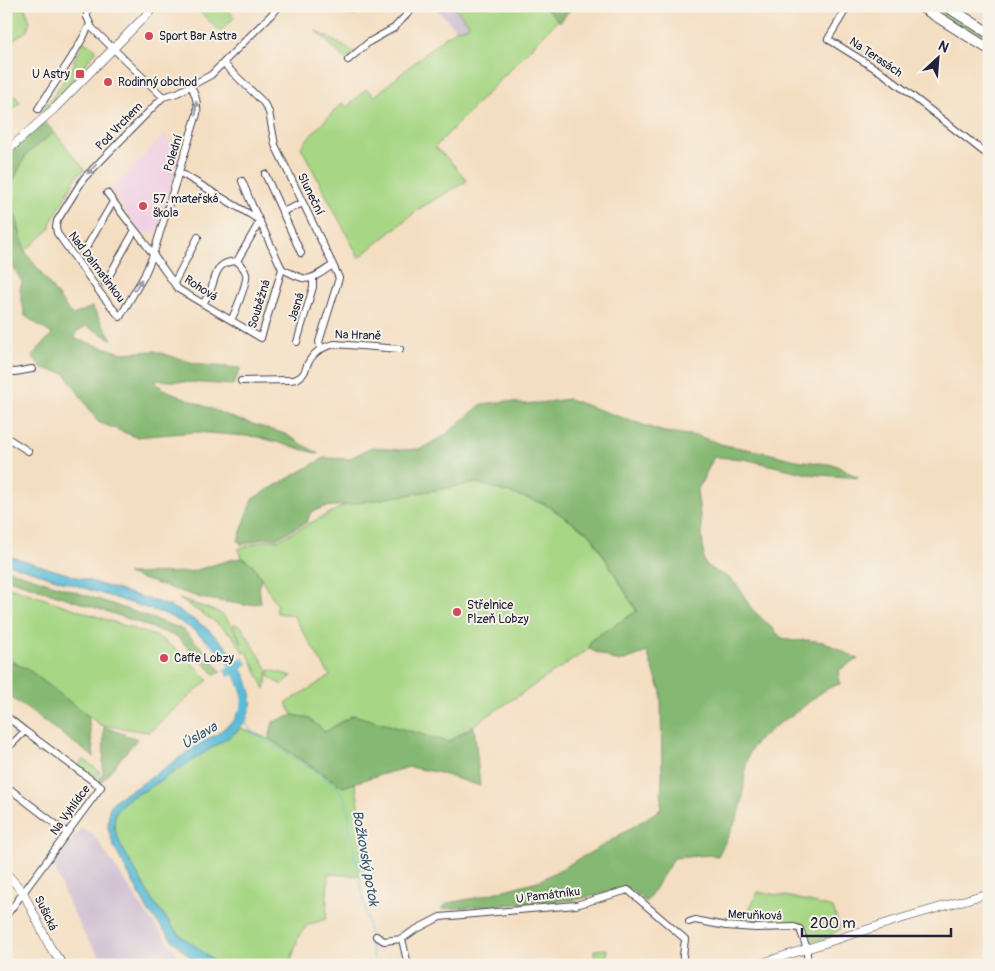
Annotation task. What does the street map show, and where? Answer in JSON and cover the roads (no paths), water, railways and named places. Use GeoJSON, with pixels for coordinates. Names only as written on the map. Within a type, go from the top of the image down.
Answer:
{"type":"FeatureCollection","features":[{"type":"Feature","properties":{"kind":"main road"},"geometry":{"type":"LineString","coordinates":[[920,6],[989,50]]}},
{"type":"Feature","properties":{"kind":"main road"},"geometry":{"type":"LineString","coordinates":[[946,6],[989,33]]}},
{"type":"Feature","properties":{"kind":"street"},"geometry":{"type":"LineString","coordinates":[[87,6],[87,17],[96,32],[163,97]]}},
{"type":"Feature","properties":{"kind":"street"},"geometry":{"type":"LineString","coordinates":[[6,152],[52,112],[156,6]]}},
{"type":"Feature","properties":{"kind":"street"},"geometry":{"type":"LineString","coordinates":[[348,60],[369,42],[394,28],[415,6]]}},
{"type":"Feature","properties":{"kind":"street","name":"Na Terasách"},"geometry":{"type":"LineString","coordinates":[[848,6],[828,39],[884,74],[989,156]]}},
{"type":"Feature","properties":{"kind":"street","name":"Pod Vrchem"},"geometry":{"type":"LineString","coordinates":[[57,221],[84,178],[163,97],[177,93],[211,75],[275,8]]}},
{"type":"Feature","properties":{"kind":"street"},"geometry":{"type":"LineString","coordinates":[[38,109],[70,60],[90,24]]}},
{"type":"Feature","properties":{"kind":"street","name":"Sluneční"},"geometry":{"type":"LineString","coordinates":[[223,63],[263,102],[269,112],[275,145],[339,278],[319,342],[321,348]]}},
{"type":"Feature","properties":{"kind":"street","name":"Polední"},"geometry":{"type":"LineString","coordinates":[[153,255],[197,114],[198,107],[191,86]]}},
{"type":"Feature","properties":{"kind":"street"},"geometry":{"type":"LineString","coordinates":[[179,172],[260,221],[237,261],[222,264],[218,268],[210,292],[203,304]]}},
{"type":"Feature","properties":{"kind":"street"},"geometry":{"type":"LineString","coordinates":[[265,174],[301,253]]}},
{"type":"Feature","properties":{"kind":"street","name":"Souběžná"},"geometry":{"type":"LineString","coordinates":[[242,181],[282,269],[261,338]]}},
{"type":"Feature","properties":{"kind":"street"},"geometry":{"type":"LineString","coordinates":[[107,193],[174,283]]}},
{"type":"Feature","properties":{"kind":"street","name":"Nad Dalmatinkou"},"geometry":{"type":"LineString","coordinates":[[84,252],[113,202]]}},
{"type":"Feature","properties":{"kind":"street"},"geometry":{"type":"LineString","coordinates":[[282,212],[303,202]]}},
{"type":"Feature","properties":{"kind":"street","name":"Nad Dalmatinkou"},"geometry":{"type":"LineString","coordinates":[[57,221],[56,233],[120,317],[144,276],[153,255]]}},
{"type":"Feature","properties":{"kind":"street","name":"Nad Dalmatinkou"},"geometry":{"type":"LineString","coordinates":[[105,283],[135,230]]}},
{"type":"Feature","properties":{"kind":"street","name":"Rohová"},"geometry":{"type":"LineString","coordinates":[[198,237],[174,283],[178,289],[261,338]]}},
{"type":"Feature","properties":{"kind":"street"},"geometry":{"type":"LineString","coordinates":[[231,320],[236,311],[247,277],[237,261]]}},
{"type":"Feature","properties":{"kind":"street"},"geometry":{"type":"LineString","coordinates":[[282,269],[302,279],[313,278],[333,265]]}},
{"type":"Feature","properties":{"kind":"street","name":"Jasná"},"geometry":{"type":"LineString","coordinates":[[297,342],[313,287],[313,278]]}},
{"type":"Feature","properties":{"kind":"street","name":"Na Hraně"},"geometry":{"type":"LineString","coordinates":[[241,381],[297,379],[302,375],[312,357],[321,348],[335,344],[342,343],[400,349]]}},
{"type":"Feature","properties":{"kind":"street"},"geometry":{"type":"LineString","coordinates":[[6,371],[15,372],[32,369]]}},
{"type":"Feature","properties":{"kind":"street"},"geometry":{"type":"LineString","coordinates":[[6,437],[28,450]]}},
{"type":"Feature","properties":{"kind":"street","name":"Na Vyhlídce"},"geometry":{"type":"LineString","coordinates":[[6,716],[101,787],[6,916]]}},
{"type":"Feature","properties":{"kind":"street"},"geometry":{"type":"LineString","coordinates":[[6,750],[25,732]]}},
{"type":"Feature","properties":{"kind":"street"},"geometry":{"type":"LineString","coordinates":[[6,786],[67,833]]}},
{"type":"Feature","properties":{"kind":"street","name":"Sušická"},"geometry":{"type":"LineString","coordinates":[[6,873],[23,892],[60,964]]}},
{"type":"Feature","properties":{"kind":"street","name":"U Památníku"},"geometry":{"type":"LineString","coordinates":[[402,939],[440,917],[576,905],[628,890],[685,939],[682,965]]}},
{"type":"Feature","properties":{"kind":"street"},"geometry":{"type":"LineString","coordinates":[[756,965],[989,893]]}},
{"type":"Feature","properties":{"kind":"street","name":"Meruňková"},"geometry":{"type":"LineString","coordinates":[[689,922],[695,920],[726,926],[756,928],[794,927],[800,929],[807,949]]}},
{"type":"Feature","properties":{"kind":"street"},"geometry":{"type":"LineString","coordinates":[[376,936],[384,941],[402,939],[408,965]]}},
{"type":"Feature","properties":{"kind":"street"},"geometry":{"type":"LineString","coordinates":[[807,949],[809,965]]}},
{"type":"Feature","properties":{"kind":"water"},"geometry":{"type":"Polygon","coordinates":[[[6,555],[167,605],[206,628],[222,642],[237,660],[243,657],[248,664],[242,668],[250,687],[252,704],[246,720],[240,727],[232,735],[146,790],[131,797],[115,813],[114,827],[121,846],[151,898],[182,937],[218,965],[199,965],[173,941],[149,912],[114,847],[108,828],[109,810],[116,799],[143,783],[205,740],[216,735],[233,721],[237,715],[242,694],[234,674],[228,677],[223,669],[229,665],[216,649],[193,630],[175,619],[165,614],[6,563],[6,555]]]}},
{"type":"Feature","properties":{"kind":"waterway","name":"Božkovský potok"},"geometry":{"type":"LineString","coordinates":[[245,719],[251,731],[322,776],[344,796],[349,812],[349,825],[375,965]]}},
{"type":"Feature","properties":{"kind":"place","name":"Sport Bar Astra"},"geometry":{"type":"Point","coordinates":[149,36]}},
{"type":"Feature","properties":{"kind":"place","name":"U Astry"},"geometry":{"type":"Point","coordinates":[80,74]}},
{"type":"Feature","properties":{"kind":"place","name":"Rodinný obchod"},"geometry":{"type":"Point","coordinates":[108,82]}},
{"type":"Feature","properties":{"kind":"place","name":"57. mateřská škola"},"geometry":{"type":"Point","coordinates":[143,206]}},
{"type":"Feature","properties":{"kind":"place","name":"Střelnice Plzeň Lobzy"},"geometry":{"type":"Point","coordinates":[457,612]}},
{"type":"Feature","properties":{"kind":"place","name":"Caffe Lobzy"},"geometry":{"type":"Point","coordinates":[164,658]}},
{"type":"Feature","properties":{"kind":"water label","name":"Úslava"},"geometry":{"type":"Point","coordinates":[199,735]}}]}
